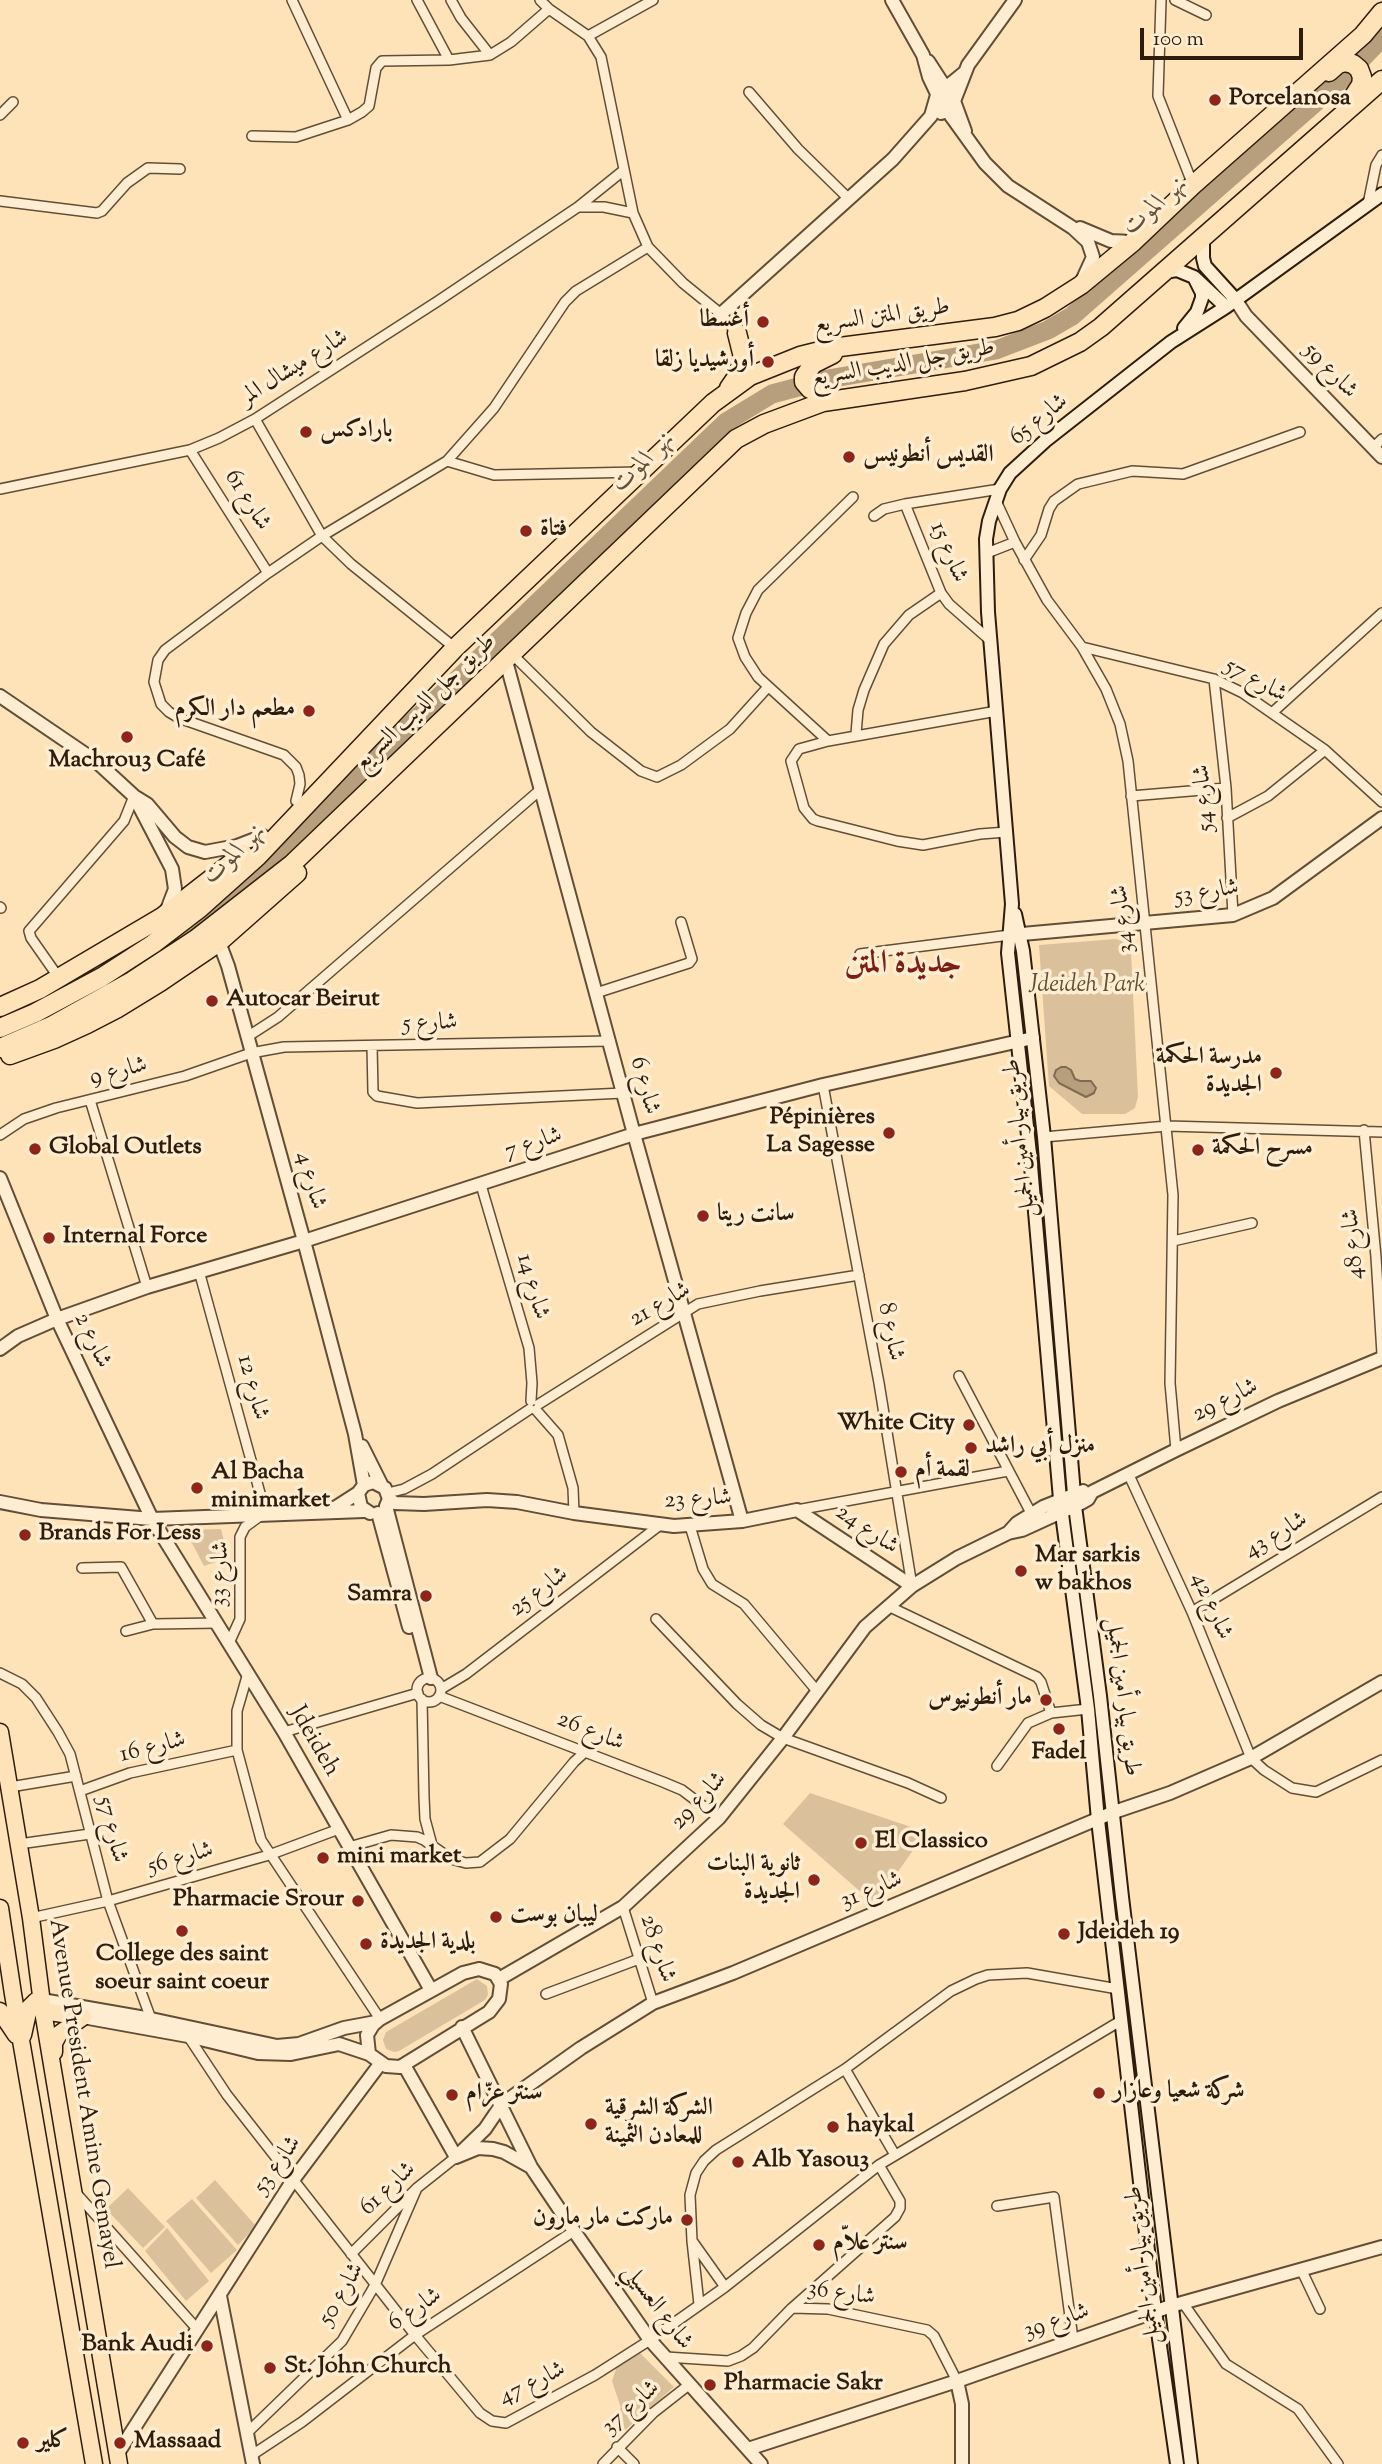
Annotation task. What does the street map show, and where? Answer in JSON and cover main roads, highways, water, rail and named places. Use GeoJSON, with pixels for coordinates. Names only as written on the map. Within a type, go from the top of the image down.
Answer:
{"type":"FeatureCollection","features":[{"type":"Feature","properties":{"kind":"highway","name":"طريق المتن السريع"},"geometry":{"type":"LineString","coordinates":[[405,700],[455,648],[639,472],[719,399],[750,376],[845,347],[972,330],[1017,321],[1045,308],[1080,285],[1133,242],[1193,185],[1363,35],[1382,12]]}},
{"type":"Feature","properties":{"kind":"highway"},"geometry":{"type":"LineString","coordinates":[[1310,81],[1323,76],[1338,64],[1349,62],[1359,69],[1362,81],[1347,109]]}},
{"type":"Feature","properties":{"kind":"highway","name":"طريق جل الديب السريع"},"geometry":{"type":"LineString","coordinates":[[0,1048],[51,1026],[122,986],[196,939],[321,839],[736,439],[764,424],[834,400],[965,381],[1031,366],[1080,342],[1101,327],[1382,80]]}},
{"type":"Feature","properties":{"kind":"highway"},"geometry":{"type":"LineString","coordinates":[[719,399],[735,381],[741,366],[743,351],[737,332],[757,357],[771,360],[808,358],[809,368],[804,377],[806,386],[815,393],[834,400]]}},
{"type":"Feature","properties":{"kind":"highway"},"geometry":{"type":"LineString","coordinates":[[0,1007],[40,989],[162,917],[213,879],[263,836],[375,724],[405,700]]}},
{"type":"Feature","properties":{"kind":"highway","name":"طريق جل الديب السريع"},"geometry":{"type":"LineString","coordinates":[[0,1028],[72,994],[153,944],[200,908],[257,857],[405,700]]}},
{"type":"Feature","properties":{"kind":"highway"},"geometry":{"type":"LineString","coordinates":[[0,1059],[54,1039],[116,1009],[219,942],[306,865],[321,839]]}},
{"type":"Feature","properties":{"kind":"highway","name":"Avenue President Amine Gemayel"},"geometry":{"type":"LineString","coordinates":[[0,1732],[31,1918],[42,2006],[119,2459]]}},
{"type":"Feature","properties":{"kind":"highway","name":"Avenue President Amine Gemayel"},"geometry":{"type":"LineString","coordinates":[[0,1908],[6,1947],[6,1993],[21,2045],[94,2464]]}},
{"type":"Feature","properties":{"kind":"highway"},"geometry":{"type":"LineString","coordinates":[[0,1965],[6,1947]]}},
{"type":"Feature","properties":{"kind":"highway"},"geometry":{"type":"LineString","coordinates":[[6,1993],[83,2017],[59,2034],[54,2042],[54,2072]]}},
{"type":"Feature","properties":{"kind":"highway"},"geometry":{"type":"LineString","coordinates":[[21,2045],[29,2008],[34,2002],[42,2006]]}},
{"type":"Feature","properties":{"kind":"highway"},"geometry":{"type":"LineString","coordinates":[[0,2011],[21,2045]]}},
{"type":"Feature","properties":{"kind":"waterway","name":"نهر الموت"},"geometry":{"type":"LineString","coordinates":[[151,954],[209,917],[726,422],[772,394],[828,379],[996,350],[1048,330],[1072,316],[1342,79],[1382,38]]}},
{"type":"Feature","properties":{"kind":"place","name":"Porcelanosa"},"geometry":{"type":"Point","coordinates":[1215,100]}},
{"type":"Feature","properties":{"kind":"place","name":"أغسطا"},"geometry":{"type":"Point","coordinates":[763,322]}},
{"type":"Feature","properties":{"kind":"place","name":"أورشيديا زلقا"},"geometry":{"type":"Point","coordinates":[768,362]}},
{"type":"Feature","properties":{"kind":"place","name":"بارادكس"},"geometry":{"type":"Point","coordinates":[306,432]}},
{"type":"Feature","properties":{"kind":"place","name":"القديس أنطونيس"},"geometry":{"type":"Point","coordinates":[849,457]}},
{"type":"Feature","properties":{"kind":"place","name":"فتاة"},"geometry":{"type":"Point","coordinates":[526,531]}},
{"type":"Feature","properties":{"kind":"place","name":"مطعم دار الكرم"},"geometry":{"type":"Point","coordinates":[309,711]}},
{"type":"Feature","properties":{"kind":"place","name":"Machrou3 Café"},"geometry":{"type":"Point","coordinates":[127,737]}},
{"type":"Feature","properties":{"kind":"place","name":"Autocar Beirut"},"geometry":{"type":"Point","coordinates":[212,1001]}},
{"type":"Feature","properties":{"kind":"place","name":"مدرسة الحكمة الجديدة"},"geometry":{"type":"Point","coordinates":[1276,1073]}},
{"type":"Feature","properties":{"kind":"place","name":"Pépinières La Sagesse"},"geometry":{"type":"Point","coordinates":[889,1133]}},
{"type":"Feature","properties":{"kind":"place","name":"Global Outlets"},"geometry":{"type":"Point","coordinates":[35,1149]}},
{"type":"Feature","properties":{"kind":"place","name":"مسرح الحكمة"},"geometry":{"type":"Point","coordinates":[1198,1150]}},
{"type":"Feature","properties":{"kind":"place","name":"سانت ريتا"},"geometry":{"type":"Point","coordinates":[703,1216]}},
{"type":"Feature","properties":{"kind":"place","name":"Internal Force"},"geometry":{"type":"Point","coordinates":[49,1238]}},
{"type":"Feature","properties":{"kind":"place","name":"White City"},"geometry":{"type":"Point","coordinates":[969,1425]}},
{"type":"Feature","properties":{"kind":"place","name":"منزل أبي راشد"},"geometry":{"type":"Point","coordinates":[971,1448]}},
{"type":"Feature","properties":{"kind":"place","name":"لقمة أم"},"geometry":{"type":"Point","coordinates":[901,1472]}},
{"type":"Feature","properties":{"kind":"place","name":"Al Bacha minimarket"},"geometry":{"type":"Point","coordinates":[197,1488]}},
{"type":"Feature","properties":{"kind":"place","name":"Brands For Less"},"geometry":{"type":"Point","coordinates":[25,1535]}},
{"type":"Feature","properties":{"kind":"place","name":"Mar sarkis w bakhos"},"geometry":{"type":"Point","coordinates":[1021,1571]}},
{"type":"Feature","properties":{"kind":"place","name":"Samra"},"geometry":{"type":"Point","coordinates":[426,1596]}},
{"type":"Feature","properties":{"kind":"place","name":"مار أنطونيوس"},"geometry":{"type":"Point","coordinates":[1046,1700]}},
{"type":"Feature","properties":{"kind":"place","name":"Fadel"},"geometry":{"type":"Point","coordinates":[1059,1729]}},
{"type":"Feature","properties":{"kind":"place","name":"El Classico"},"geometry":{"type":"Point","coordinates":[861,1843]}},
{"type":"Feature","properties":{"kind":"place","name":"mini market"},"geometry":{"type":"Point","coordinates":[323,1858]}},
{"type":"Feature","properties":{"kind":"place","name":"ثانوية البنات الجديدة"},"geometry":{"type":"Point","coordinates":[814,1880]}},
{"type":"Feature","properties":{"kind":"place","name":"Pharmacie Srour"},"geometry":{"type":"Point","coordinates":[358,1901]}},
{"type":"Feature","properties":{"kind":"place","name":"ليبان بوست"},"geometry":{"type":"Point","coordinates":[496,1917]}},
{"type":"Feature","properties":{"kind":"place","name":"College des saint soeur saint coeur"},"geometry":{"type":"Point","coordinates":[182,1931]}},
{"type":"Feature","properties":{"kind":"place","name":"Jdeideh 19"},"geometry":{"type":"Point","coordinates":[1064,1934]}},
{"type":"Feature","properties":{"kind":"place","name":"بلدية الجديدة"},"geometry":{"type":"Point","coordinates":[366,1944]}},
{"type":"Feature","properties":{"kind":"place","name":"شركة شعيا وعازار"},"geometry":{"type":"Point","coordinates":[1099,2093]}},
{"type":"Feature","properties":{"kind":"place","name":"سنتر عزّام"},"geometry":{"type":"Point","coordinates":[452,2095]}},
{"type":"Feature","properties":{"kind":"place","name":"الشركة الشرقية للمعادن الثمينة"},"geometry":{"type":"Point","coordinates":[591,2124]}},
{"type":"Feature","properties":{"kind":"place","name":"haykal"},"geometry":{"type":"Point","coordinates":[833,2127]}},
{"type":"Feature","properties":{"kind":"place","name":"Alb Yasou3"},"geometry":{"type":"Point","coordinates":[738,2162]}},
{"type":"Feature","properties":{"kind":"place","name":"ماركت مار مارون"},"geometry":{"type":"Point","coordinates":[687,2220]}},
{"type":"Feature","properties":{"kind":"place","name":"سنتر علاّم"},"geometry":{"type":"Point","coordinates":[819,2245]}},
{"type":"Feature","properties":{"kind":"place","name":"Bank Audi"},"geometry":{"type":"Point","coordinates":[207,2346]}},
{"type":"Feature","properties":{"kind":"place","name":"St. John Church"},"geometry":{"type":"Point","coordinates":[270,2368]}},
{"type":"Feature","properties":{"kind":"place","name":"Pharmacie Sakr"},"geometry":{"type":"Point","coordinates":[710,2385]}},
{"type":"Feature","properties":{"kind":"place","name":"كلير"},"geometry":{"type":"Point","coordinates":[23,2443]}},
{"type":"Feature","properties":{"kind":"place","name":"Massaad"},"geometry":{"type":"Point","coordinates":[120,2443]}},
{"type":"Feature","properties":{"kind":"district","name":"جديدة المتن"},"geometry":{"type":"Point","coordinates":[903,967]}},
{"type":"Feature","properties":{"kind":"park label","name":"Jdeideh Park"},"geometry":{"type":"Point","coordinates":[1087,987]}}]}
